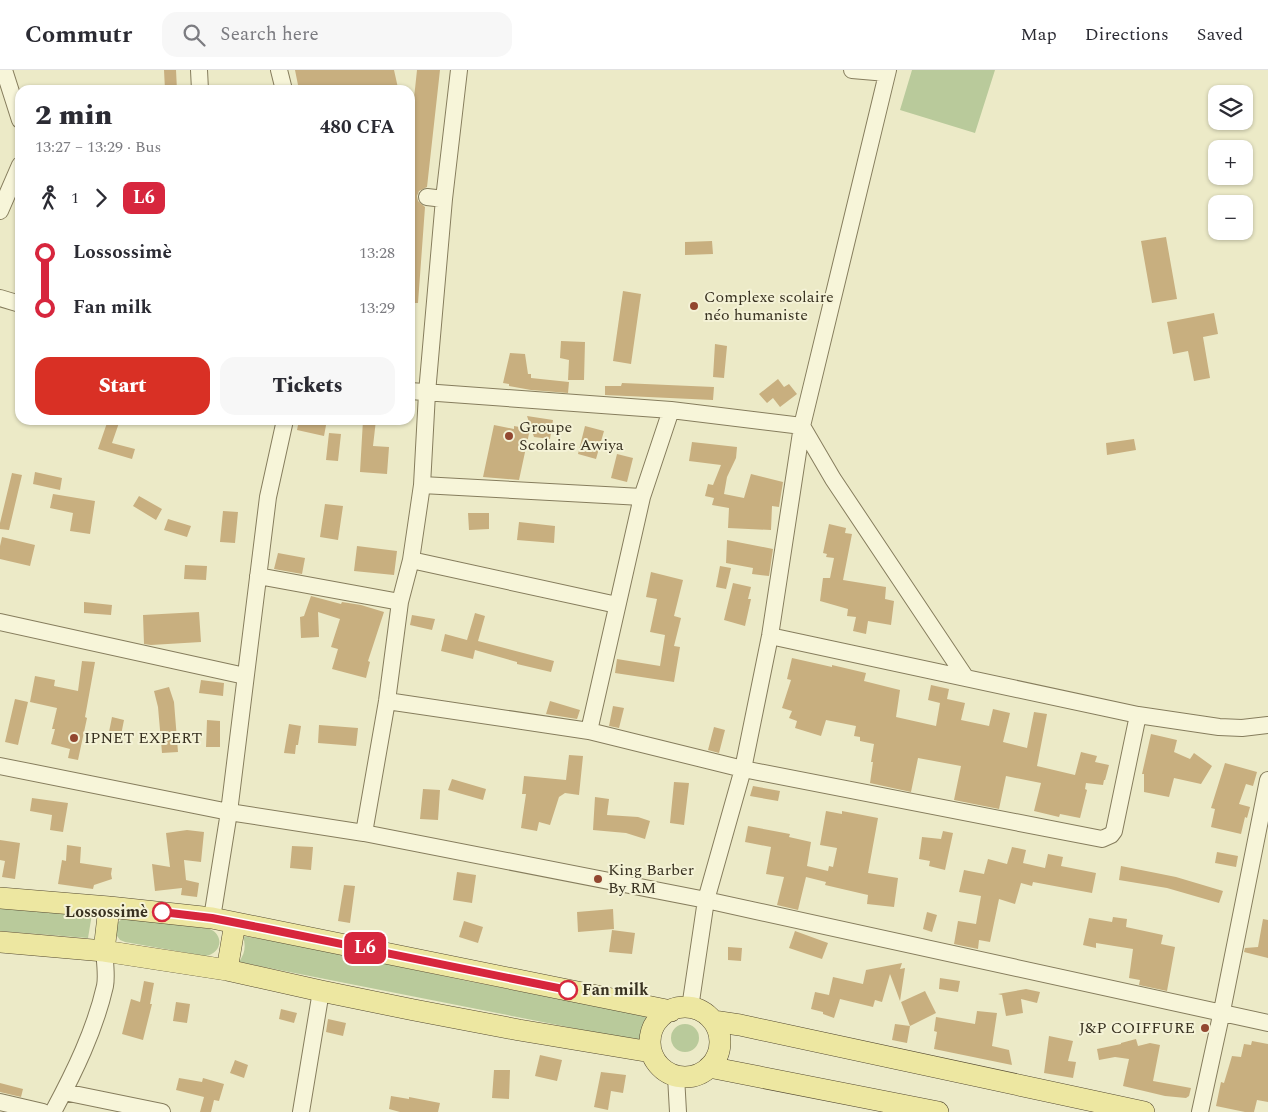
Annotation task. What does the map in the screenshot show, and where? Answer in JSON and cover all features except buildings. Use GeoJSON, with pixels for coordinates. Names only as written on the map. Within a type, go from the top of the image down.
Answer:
{"type":"FeatureCollection","features":[{"type":"Feature","properties":{"kind":"main road"},"geometry":{"type":"LineString","coordinates":[[0,898],[212,918],[703,1012],[713,1021],[719,1034],[720,1042],[717,1055],[709,1067],[704,1072],[690,1076],[676,1076],[661,1067],[654,1060],[650,1052],[653,1028],[664,1015],[681,1009]]}},
{"type":"Feature","properties":{"kind":"main road"},"geometry":{"type":"LineString","coordinates":[[104,952],[109,907]]}},
{"type":"Feature","properties":{"kind":"main road"},"geometry":{"type":"LineString","coordinates":[[226,970],[236,923]]}},
{"type":"Feature","properties":{"kind":"main road"},"geometry":{"type":"LineString","coordinates":[[0,942],[104,952],[226,970],[321,991],[519,1030],[650,1052]]}},
{"type":"Feature","properties":{"kind":"main road"},"geometry":{"type":"LineString","coordinates":[[713,1021],[740,1025],[1144,1112]]}},
{"type":"Feature","properties":{"kind":"main road"},"geometry":{"type":"LineString","coordinates":[[709,1067],[938,1112]]}},
{"type":"Feature","properties":{"kind":"street"},"geometry":{"type":"LineString","coordinates":[[4,70],[15,104]]}},
{"type":"Feature","properties":{"kind":"street"},"geometry":{"type":"LineString","coordinates":[[199,70],[200,85]]}},
{"type":"Feature","properties":{"kind":"street"},"geometry":{"type":"LineString","coordinates":[[279,70],[283,85]]}},
{"type":"Feature","properties":{"kind":"street"},"geometry":{"type":"LineString","coordinates":[[364,833],[387,701],[400,602],[411,560],[422,485],[427,393],[444,200],[459,70]]}},
{"type":"Feature","properties":{"kind":"street"},"geometry":{"type":"LineString","coordinates":[[681,1009],[706,900],[743,769],[770,636],[802,426],[887,71],[852,70]]}},
{"type":"Feature","properties":{"kind":"street"},"geometry":{"type":"LineString","coordinates":[[0,212],[15,177]]}},
{"type":"Feature","properties":{"kind":"street"},"geometry":{"type":"LineString","coordinates":[[427,197],[444,200]]}},
{"type":"Feature","properties":{"kind":"street"},"geometry":{"type":"LineString","coordinates":[[0,298],[15,302]]}},
{"type":"Feature","properties":{"kind":"street"},"geometry":{"type":"LineString","coordinates":[[415,392],[671,410],[802,426]]}},
{"type":"Feature","properties":{"kind":"street"},"geometry":{"type":"LineString","coordinates":[[589,731],[642,497],[671,410]]}},
{"type":"Feature","properties":{"kind":"street"},"geometry":{"type":"LineString","coordinates":[[212,918],[229,812],[268,497],[284,425]]}},
{"type":"Feature","properties":{"kind":"street"},"geometry":{"type":"LineString","coordinates":[[802,426],[833,479],[966,678]]}},
{"type":"Feature","properties":{"kind":"street"},"geometry":{"type":"LineString","coordinates":[[422,485],[642,497]]}},
{"type":"Feature","properties":{"kind":"street"},"geometry":{"type":"LineString","coordinates":[[411,560],[617,605]]}},
{"type":"Feature","properties":{"kind":"street"},"geometry":{"type":"LineString","coordinates":[[258,576],[400,602]]}},
{"type":"Feature","properties":{"kind":"street"},"geometry":{"type":"LineString","coordinates":[[0,622],[245,676]]}},
{"type":"Feature","properties":{"kind":"street"},"geometry":{"type":"LineString","coordinates":[[770,636],[1138,715],[1219,727],[1242,728],[1268,725]]}},
{"type":"Feature","properties":{"kind":"street"},"geometry":{"type":"LineString","coordinates":[[387,701],[589,731],[743,769],[1102,840],[1111,835],[1114,830],[1138,715]]}},
{"type":"Feature","properties":{"kind":"street"},"geometry":{"type":"LineString","coordinates":[[0,766],[229,812],[364,833],[706,900],[1268,1022]]}},
{"type":"Feature","properties":{"kind":"street"},"geometry":{"type":"LineString","coordinates":[[1200,1112],[1268,780]]}},
{"type":"Feature","properties":{"kind":"street"},"geometry":{"type":"LineString","coordinates":[[53,1112],[64,1092],[92,1028],[106,984],[104,952]]}},
{"type":"Feature","properties":{"kind":"street"},"geometry":{"type":"LineString","coordinates":[[301,1112],[321,991]]}},
{"type":"Feature","properties":{"kind":"street"},"geometry":{"type":"LineString","coordinates":[[676,1076],[678,1112]]}},
{"type":"Feature","properties":{"kind":"street"},"geometry":{"type":"LineString","coordinates":[[64,1092],[162,1112]]}},
{"type":"Feature","properties":{"kind":"street"},"geometry":{"type":"LineString","coordinates":[[0,1102],[43,1112]]}},
{"type":"Feature","properties":{"kind":"green space"},"geometry":{"type":"Polygon","coordinates":[[[912,70],[995,70],[975,133],[900,110],[912,70]]]}},
{"type":"Feature","properties":{"kind":"green space"},"geometry":{"type":"Polygon","coordinates":[[[0,908],[92,914],[88,938],[0,931],[0,908]]]}},
{"type":"Feature","properties":{"kind":"green space"},"geometry":{"type":"Polygon","coordinates":[[[123,918],[154,920],[210,929],[218,936],[218,948],[215,952],[205,956],[125,942],[120,940],[115,933],[116,924],[123,918]]]}},
{"type":"Feature","properties":{"kind":"green space"},"geometry":{"type":"Polygon","coordinates":[[[243,936],[302,946],[467,981],[653,1017],[645,1029],[645,1037],[648,1044],[239,962],[244,950],[243,936]]]}},
{"type":"Feature","properties":{"kind":"green space"},"geometry":{"type":"Polygon","coordinates":[[[685,1024],[695,1028],[699,1038],[695,1048],[685,1052],[675,1048],[671,1038],[675,1028],[685,1024]]]}},
{"type":"Feature","properties":{"kind":"bus line","name":"L6"},"geometry":{"type":"LineString","coordinates":[[162,912],[212,918],[568,990]]}},
{"type":"Feature","properties":{"kind":"place","name":"Complexe scolaire néo humaniste"},"geometry":{"type":"Point","coordinates":[694,306]}},
{"type":"Feature","properties":{"kind":"place","name":"Groupe Scolaire Awiya"},"geometry":{"type":"Point","coordinates":[509,436]}},
{"type":"Feature","properties":{"kind":"place","name":"IPNET EXPERT"},"geometry":{"type":"Point","coordinates":[74,738]}},
{"type":"Feature","properties":{"kind":"place","name":"King Barber By RM"},"geometry":{"type":"Point","coordinates":[598,879]}},
{"type":"Feature","properties":{"kind":"place","name":"Lossossimè"},"geometry":{"type":"Point","coordinates":[162,912]}},
{"type":"Feature","properties":{"kind":"place","name":"Fan milk"},"geometry":{"type":"Point","coordinates":[568,990]}},
{"type":"Feature","properties":{"kind":"place","name":"J&P COIFFURE"},"geometry":{"type":"Point","coordinates":[1205,1028]}}]}
